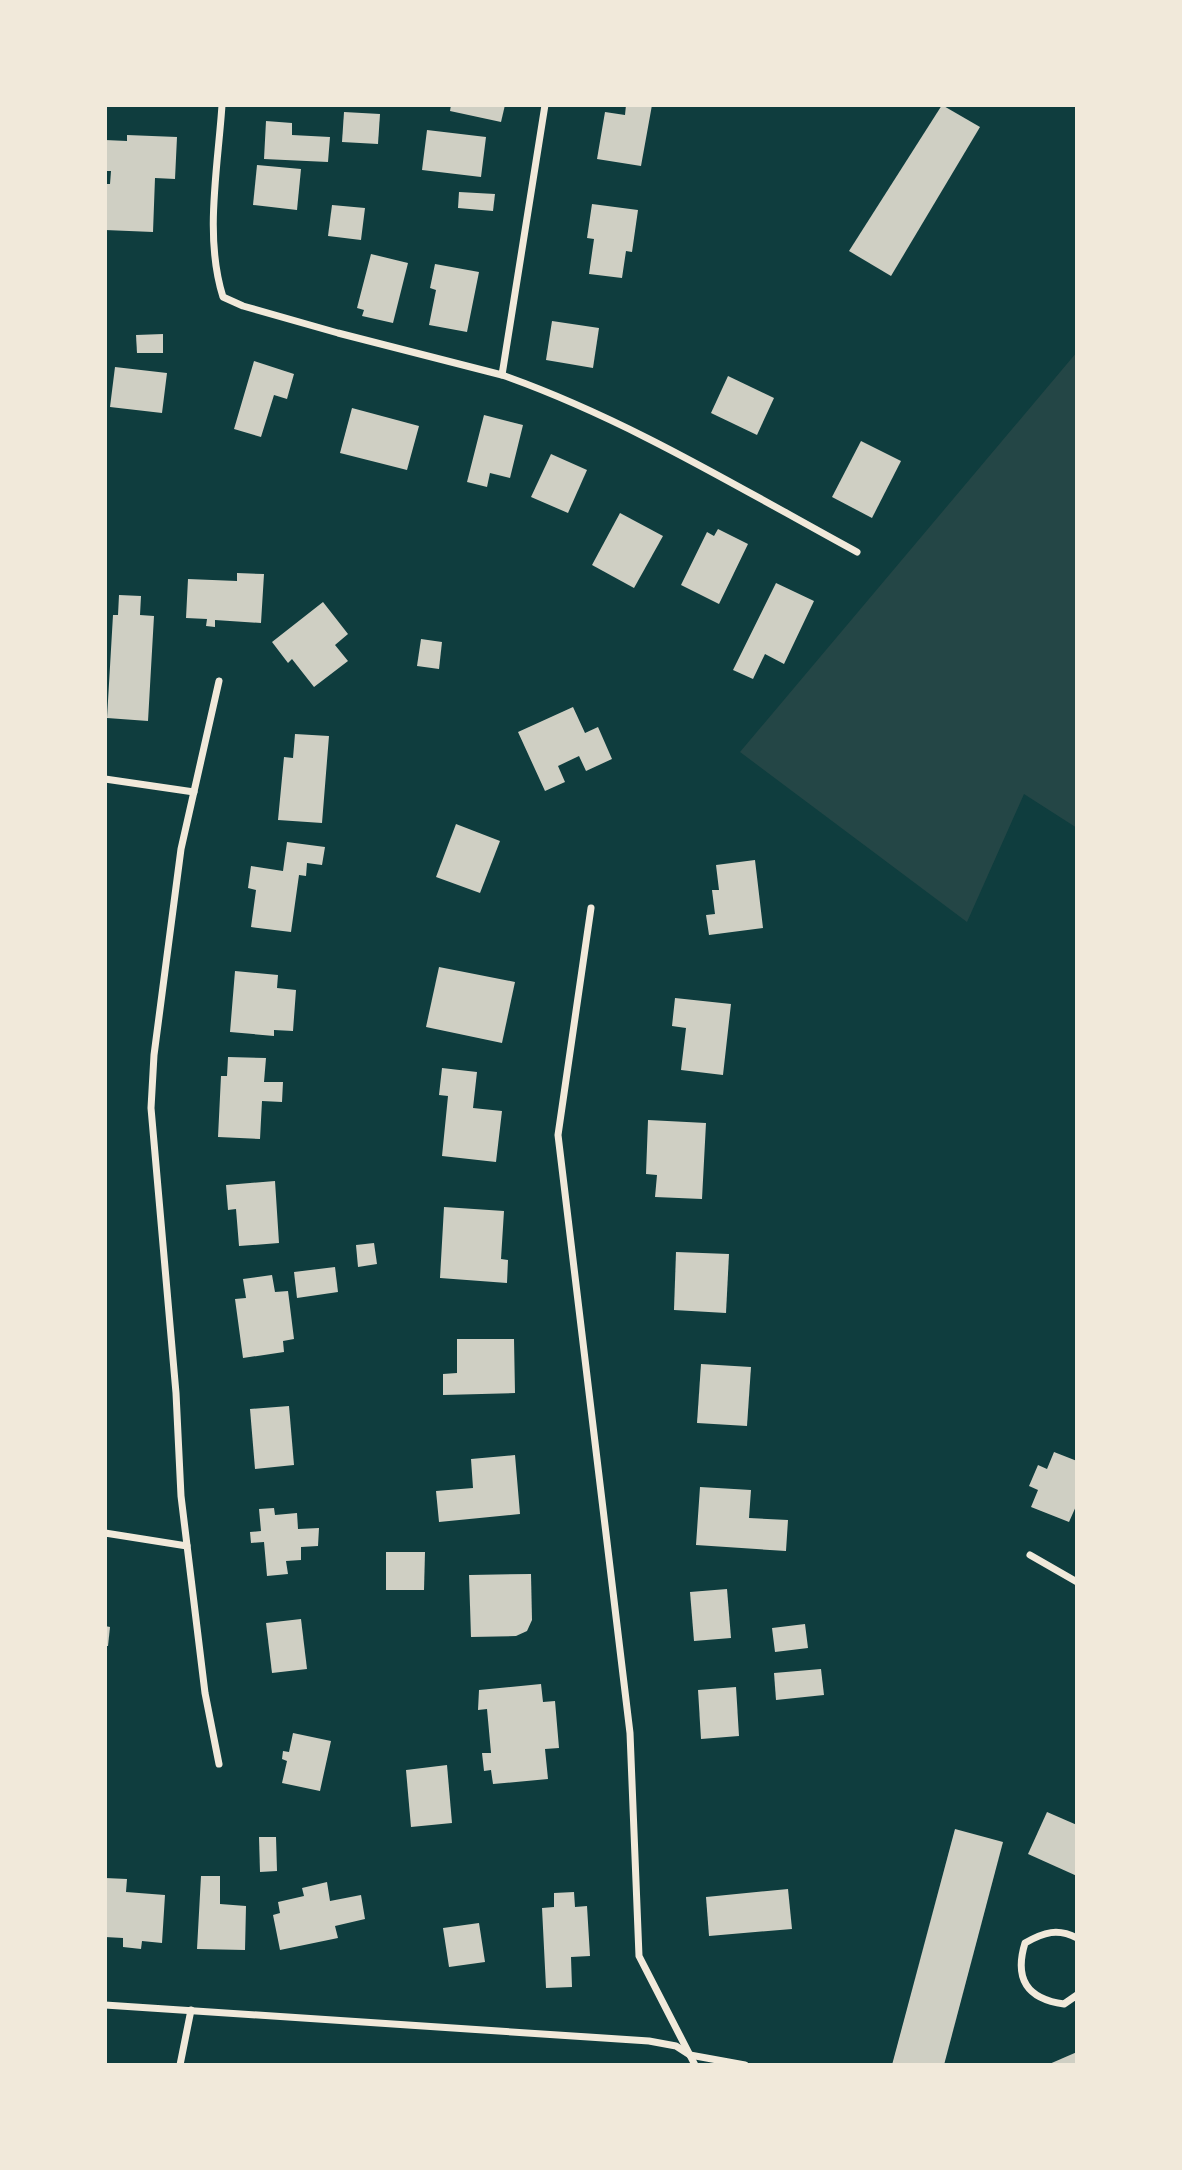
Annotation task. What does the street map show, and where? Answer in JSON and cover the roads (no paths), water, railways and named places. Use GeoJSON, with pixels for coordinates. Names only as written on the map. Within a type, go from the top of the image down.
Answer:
{"type":"FeatureCollection","features":[{"type":"Feature","properties":{"kind":"street"},"geometry":{"type":"LineString","coordinates":[[222,105],[214,221],[216,277],[223,298],[338,333],[502,375],[558,395],[623,426],[857,552]]}},
{"type":"Feature","properties":{"kind":"street"},"geometry":{"type":"LineString","coordinates":[[502,375],[545,105]]}},
{"type":"Feature","properties":{"kind":"street"},"geometry":{"type":"LineString","coordinates":[[219,681],[181,849],[154,1055],[151,1108],[187,1546],[205,1693],[219,1764]]}},
{"type":"Feature","properties":{"kind":"street"},"geometry":{"type":"LineString","coordinates":[[105,779],[194,792]]}},
{"type":"Feature","properties":{"kind":"street"},"geometry":{"type":"LineString","coordinates":[[591,908],[558,1135],[630,1732],[639,1956],[695,2065]]}},
{"type":"Feature","properties":{"kind":"street"},"geometry":{"type":"LineString","coordinates":[[105,1533],[187,1546]]}},
{"type":"Feature","properties":{"kind":"street"},"geometry":{"type":"LineString","coordinates":[[1030,1555],[1077,1582]]}},
{"type":"Feature","properties":{"kind":"street"},"geometry":{"type":"LineString","coordinates":[[1077,1938],[1064,1931],[1042,1933],[1026,1943],[1021,1958],[1025,1986],[1042,2001],[1064,2004],[1077,1995]]}},
{"type":"Feature","properties":{"kind":"street"},"geometry":{"type":"LineString","coordinates":[[105,2005],[649,2041],[676,2046],[690,2055],[745,2065]]}},
{"type":"Feature","properties":{"kind":"street"},"geometry":{"type":"LineString","coordinates":[[180,2065],[191,2010]]}}]}
